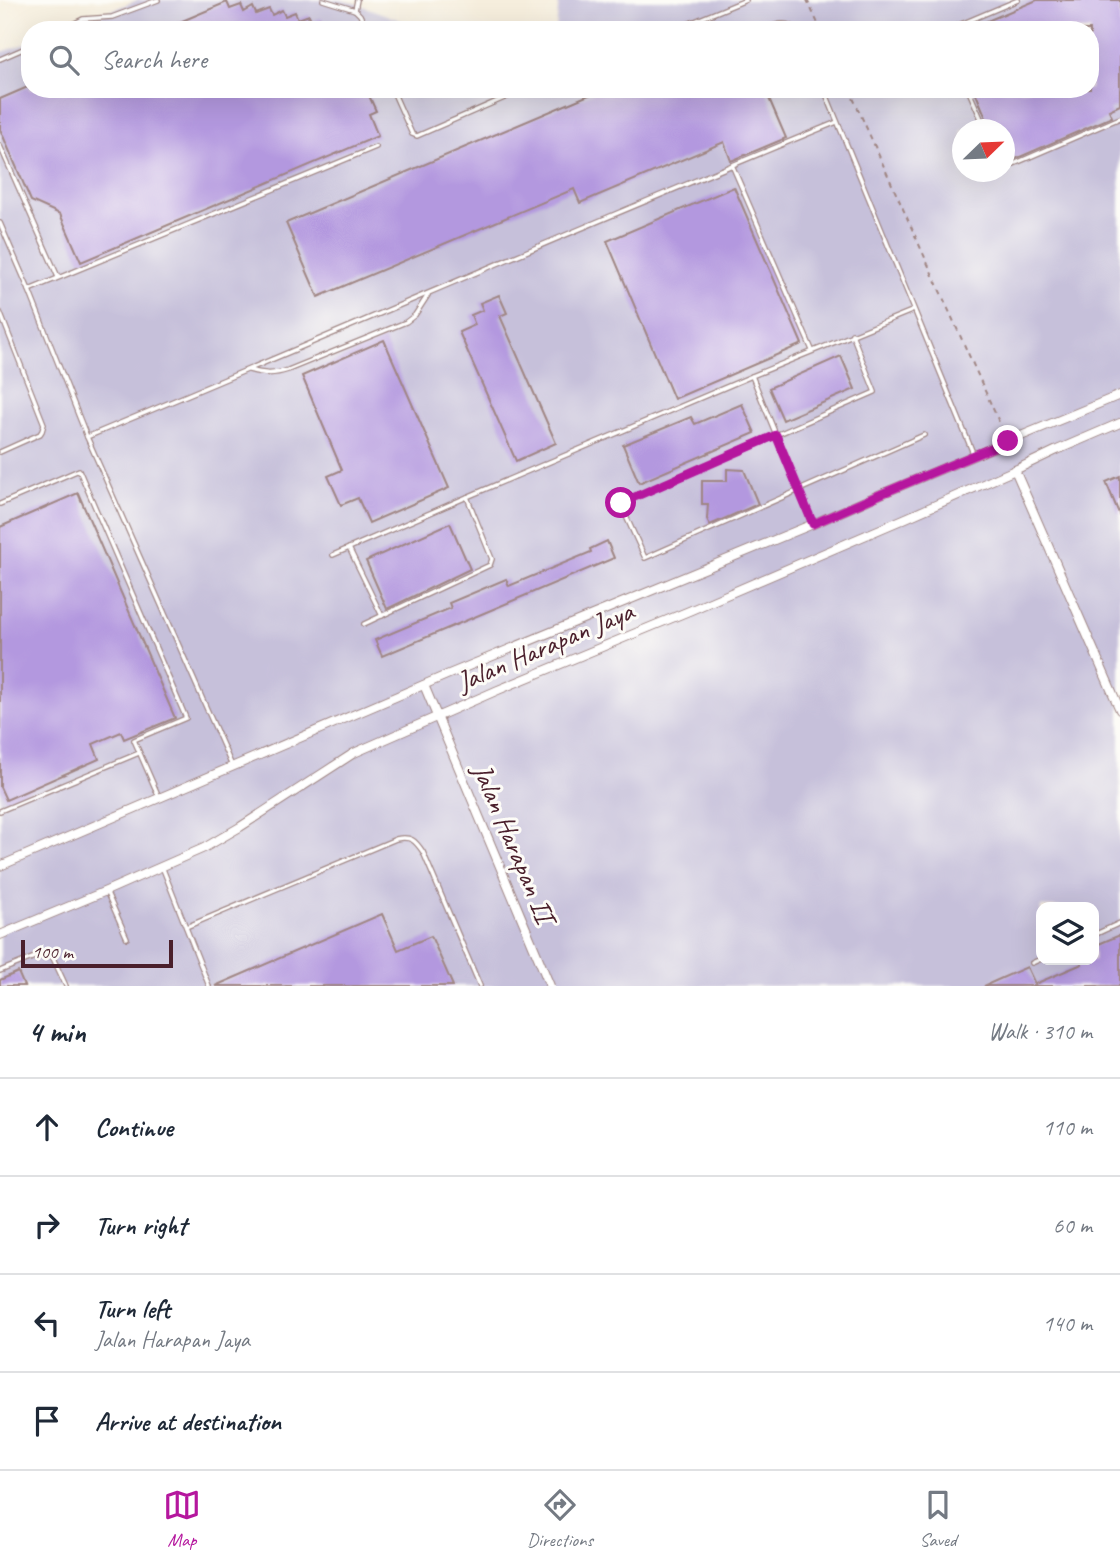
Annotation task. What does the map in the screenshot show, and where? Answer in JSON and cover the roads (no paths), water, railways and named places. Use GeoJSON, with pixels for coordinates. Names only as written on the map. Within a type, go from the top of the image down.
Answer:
{"type":"FeatureCollection","features":[{"type":"Feature","properties":{"kind":"street","name":"Jalan Harapan Jaya"},"geometry":{"type":"LineString","coordinates":[[0,866],[449,674],[1120,395]]}},
{"type":"Feature","properties":{"kind":"street","name":"Jalan Harapan Jaya"},"geometry":{"type":"LineString","coordinates":[[0,935],[204,848],[354,753],[689,611],[1120,423]]}},
{"type":"Feature","properties":{"kind":"street"},"geometry":{"type":"LineString","coordinates":[[1015,470],[1120,710]]}},
{"type":"Feature","properties":{"kind":"street","name":"Jalan Harapan II"},"geometry":{"type":"LineString","coordinates":[[424,685],[550,986]]}},
{"type":"Feature","properties":{"kind":"lane"},"geometry":{"type":"LineString","coordinates":[[79,21],[112,17],[158,0]]}},
{"type":"Feature","properties":{"kind":"lane"},"geometry":{"type":"LineString","coordinates":[[323,0],[355,10],[363,21]]}},
{"type":"Feature","properties":{"kind":"lane"},"geometry":{"type":"LineString","coordinates":[[355,10],[357,0]]}},
{"type":"Feature","properties":{"kind":"lane"},"geometry":{"type":"LineString","coordinates":[[695,21],[746,0]]}},
{"type":"Feature","properties":{"kind":"lane"},"geometry":{"type":"LineString","coordinates":[[968,21],[1018,0]]}},
{"type":"Feature","properties":{"kind":"lane"},"geometry":{"type":"LineString","coordinates":[[0,59],[21,50]]}},
{"type":"Feature","properties":{"kind":"lane"},"geometry":{"type":"LineString","coordinates":[[396,98],[412,134],[417,136],[504,98]]}},
{"type":"Feature","properties":{"kind":"lane"},"geometry":{"type":"LineString","coordinates":[[828,98],[974,455]]}},
{"type":"Feature","properties":{"kind":"lane"},"geometry":{"type":"LineString","coordinates":[[972,98],[981,119]]}},
{"type":"Feature","properties":{"kind":"lane"},"geometry":{"type":"LineString","coordinates":[[1015,163],[1120,118]]}},
{"type":"Feature","properties":{"kind":"lane"},"geometry":{"type":"LineString","coordinates":[[87,437],[837,122]]}},
{"type":"Feature","properties":{"kind":"lane"},"geometry":{"type":"LineString","coordinates":[[0,146],[58,277]]}},
{"type":"Feature","properties":{"kind":"lane"},"geometry":{"type":"LineString","coordinates":[[29,290],[376,147]]}},
{"type":"Feature","properties":{"kind":"lane"},"geometry":{"type":"LineString","coordinates":[[732,164],[812,351]]}},
{"type":"Feature","properties":{"kind":"lane"},"geometry":{"type":"LineString","coordinates":[[0,223],[87,437],[232,766]]}},
{"type":"Feature","properties":{"kind":"lane"},"geometry":{"type":"LineString","coordinates":[[248,370],[276,374],[406,322],[415,315],[429,293]]}},
{"type":"Feature","properties":{"kind":"lane"},"geometry":{"type":"LineString","coordinates":[[333,555],[752,376],[914,310]]}},
{"type":"Feature","properties":{"kind":"lane"},"geometry":{"type":"LineString","coordinates":[[0,313],[44,424],[40,434],[0,452]]}},
{"type":"Feature","properties":{"kind":"lane"},"geometry":{"type":"LineString","coordinates":[[852,334],[875,392],[621,503],[645,558],[925,435]]}},
{"type":"Feature","properties":{"kind":"lane"},"geometry":{"type":"LineString","coordinates":[[752,376],[813,524]]}},
{"type":"Feature","properties":{"kind":"lane"},"geometry":{"type":"LineString","coordinates":[[0,505],[79,470],[186,718],[134,740],[159,797]]}},
{"type":"Feature","properties":{"kind":"lane"},"geometry":{"type":"LineString","coordinates":[[364,624],[491,565],[492,559],[467,497]]}},
{"type":"Feature","properties":{"kind":"lane"},"geometry":{"type":"LineString","coordinates":[[349,548],[382,616]]}},
{"type":"Feature","properties":{"kind":"lane"},"geometry":{"type":"LineString","coordinates":[[0,811],[139,753]]}},
{"type":"Feature","properties":{"kind":"lane"},"geometry":{"type":"LineString","coordinates":[[186,927],[405,837],[414,841],[423,852],[480,986]]}},
{"type":"Feature","properties":{"kind":"lane"},"geometry":{"type":"LineString","coordinates":[[162,867],[209,986]]}},
{"type":"Feature","properties":{"kind":"lane"},"geometry":{"type":"LineString","coordinates":[[106,891],[127,938]]}},
{"type":"Feature","properties":{"kind":"lane"},"geometry":{"type":"LineString","coordinates":[[1099,933],[1120,923]]}},
{"type":"Feature","properties":{"kind":"lane"},"geometry":{"type":"LineString","coordinates":[[0,971],[42,954],[49,954],[66,986]]}},
{"type":"Feature","properties":{"kind":"lane"},"geometry":{"type":"LineString","coordinates":[[1032,963],[1036,961]]}}]}
